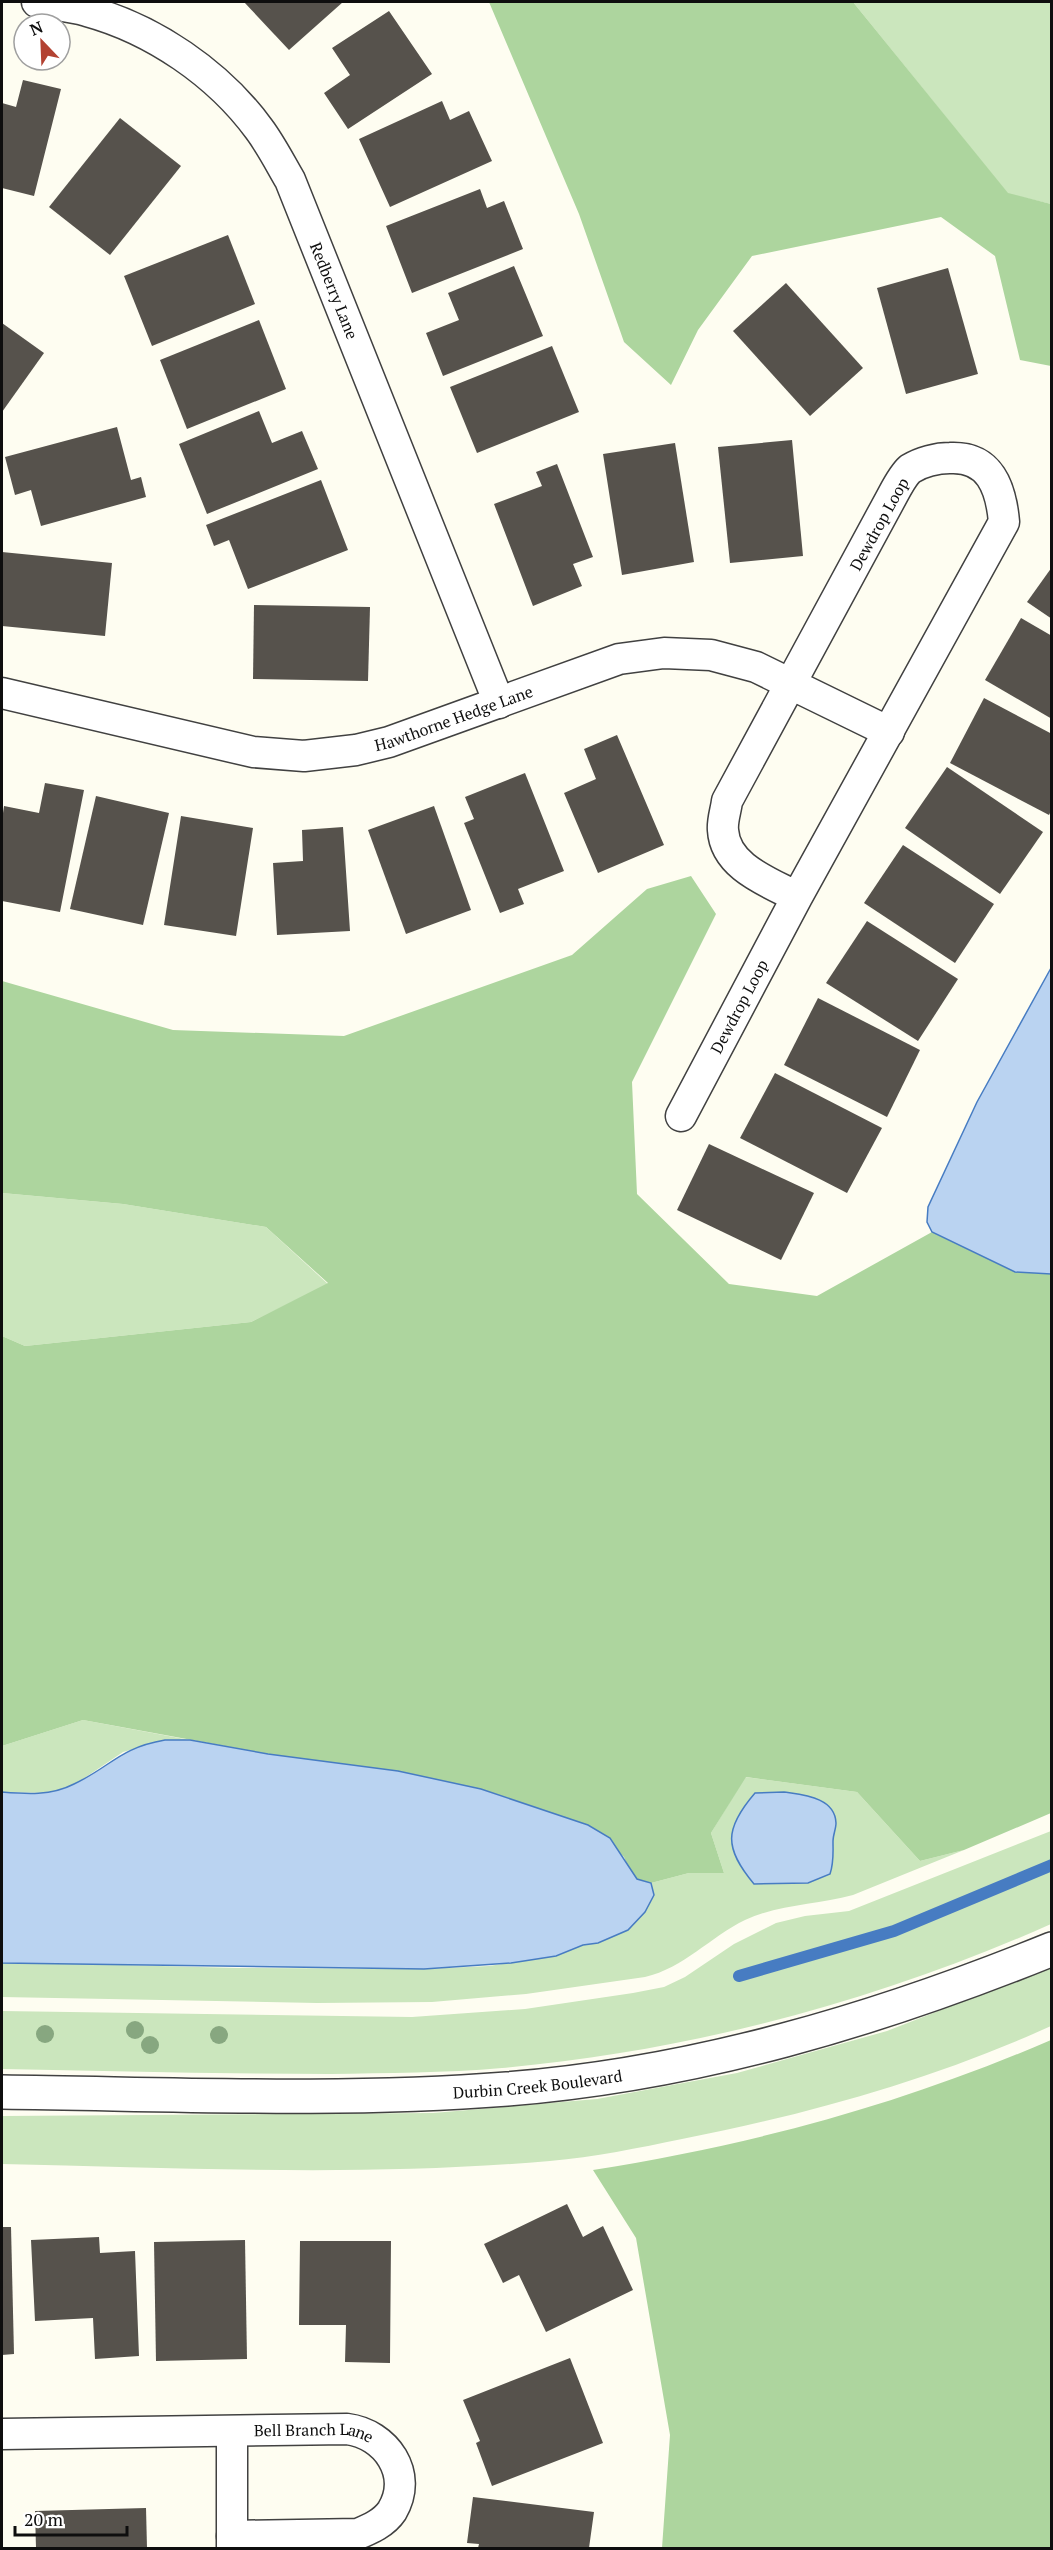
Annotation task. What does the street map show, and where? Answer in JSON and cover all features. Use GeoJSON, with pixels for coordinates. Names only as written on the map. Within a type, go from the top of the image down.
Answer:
{"type":"FeatureCollection","features":[{"type":"Feature","properties":{"kind":"street","name":"Redberry Lane"},"geometry":{"type":"LineString","coordinates":[[37,2],[86,10],[115,20],[169,47],[218,83],[258,128],[290,180],[499,703]]}},
{"type":"Feature","properties":{"kind":"street","name":"Dewdrop Loop"},"geometry":{"type":"LineString","coordinates":[[681,1116],[797,897],[1004,522],[1002,498],[993,476],[978,462],[962,457],[937,458],[910,470],[890,500],[728,801],[722,830],[731,854],[748,872],[797,897]]}},
{"type":"Feature","properties":{"kind":"street","name":"Hawthorne Hedge Lane"},"geometry":{"type":"LineString","coordinates":[[2,693],[253,752],[304,756],[356,750],[389,742],[619,659],[664,652],[711,655],[756,667],[889,732]]}},
{"type":"Feature","properties":{"kind":"street","name":"Durbin Creek Boulevard"},"geometry":{"type":"LineString","coordinates":[[2,2092],[389,2096],[510,2088],[629,2074],[747,2051],[855,2022],[960,1986],[1052,1948]]}},
{"type":"Feature","properties":{"kind":"street","name":"Bell Branch Lane"},"geometry":{"type":"LineString","coordinates":[[2,2434],[358,2431],[377,2439],[391,2453],[399,2472],[399,2493],[391,2512],[376,2526],[358,2534],[232,2542]]}},
{"type":"Feature","properties":{"kind":"street"},"geometry":{"type":"LineString","coordinates":[[232,2433],[232,2542]]}},
{"type":"Feature","properties":{"kind":"green space"},"geometry":{"type":"Polygon","coordinates":[[[489,2],[853,2],[1008,193],[1051,204],[1051,366],[1020,360],[995,256],[941,217],[752,256],[698,330],[671,385],[624,342],[579,214],[489,2]]]}},
{"type":"Feature","properties":{"kind":"green space"},"geometry":{"type":"Polygon","coordinates":[[[853,2],[1051,2],[1051,204],[1008,194],[853,2]]]}},
{"type":"Feature","properties":{"kind":"green space"},"geometry":{"type":"Polygon","coordinates":[[[691,876],[716,914],[632,1082],[637,1194],[729,1284],[817,1296],[932,1232],[1015,1272],[1051,1274],[1051,1813],[964,1850],[920,1861],[857,1792],[746,1777],[711,1833],[724,1873],[689,1873],[651,1883],[637,1879],[629,1869],[624,1857],[588,1825],[481,1789],[398,1771],[268,1754],[83,1720],[2,1746],[2,1336],[25,1346],[251,1322],[328,1283],[266,1227],[123,1204],[2,1193],[2,981],[173,1030],[344,1036],[572,955],[647,889],[691,876]]]}},
{"type":"Feature","properties":{"kind":"green space"},"geometry":{"type":"Polygon","coordinates":[[[2,1193],[123,1204],[266,1227],[328,1284],[251,1322],[25,1346],[2,1336],[2,1193]]]}},
{"type":"Feature","properties":{"kind":"green space"},"geometry":{"type":"Polygon","coordinates":[[[83,1720],[190,1740],[165,1740],[123,1752],[74,1785],[48,1793],[2,1792],[2,1746],[83,1720]]]}},
{"type":"Feature","properties":{"kind":"green space"},"geometry":{"type":"Polygon","coordinates":[[[745,1777],[857,1792],[920,1861],[964,1850],[853,1895],[772,1911],[745,1920],[672,1967],[645,1977],[526,1994],[432,2002],[317,2003],[2,1997],[2,1963],[6,1962],[237,1968],[424,1969],[489,1966],[556,1956],[611,1937],[654,1895],[651,1883],[689,1873],[724,1873],[711,1833],[745,1777]]]}},
{"type":"Feature","properties":{"kind":"green space"},"geometry":{"type":"Polygon","coordinates":[[[1051,1831],[1051,1924],[919,1977],[851,1999],[713,2035],[573,2060],[459,2071],[289,2074],[2,2069],[2,2011],[412,2017],[525,2009],[664,1987],[685,1977],[734,1944],[776,1923],[805,1916],[849,1911],[1051,1831]]]}},
{"type":"Feature","properties":{"kind":"green space"},"geometry":{"type":"Polygon","coordinates":[[[1051,1967],[1051,2026],[962,2062],[870,2093],[777,2118],[633,2149],[550,2161],[413,2169],[276,2170],[2,2164],[2,2116],[433,2113],[597,2099],[737,2073],[887,2031],[1051,1967]]]}},
{"type":"Feature","properties":{"kind":"green space"},"geometry":{"type":"Polygon","coordinates":[[[1051,2040],[1051,2548],[662,2548],[670,2435],[636,2238],[593,2170],[712,2148],[826,2120],[939,2084],[1051,2040]]]}},
{"type":"Feature","properties":{"kind":"water"},"geometry":{"type":"Polygon","coordinates":[[[1051,968],[1051,1274],[1015,1272],[932,1232],[927,1222],[928,1207],[977,1102],[1051,968]]]}},
{"type":"Feature","properties":{"kind":"water"},"geometry":{"type":"Polygon","coordinates":[[[165,1740],[190,1740],[268,1754],[398,1771],[481,1789],[588,1825],[610,1838],[637,1879],[651,1883],[654,1895],[645,1912],[628,1930],[598,1943],[583,1945],[556,1956],[511,1963],[424,1969],[2,1963],[2,1792],[56,1791],[87,1777],[126,1753],[149,1743],[165,1740]]]}},
{"type":"Feature","properties":{"kind":"water"},"geometry":{"type":"Polygon","coordinates":[[[784,1792],[817,1799],[830,1808],[834,1814],[836,1825],[830,1874],[808,1883],[754,1884],[737,1860],[733,1849],[733,1828],[755,1793],[784,1792]]]}},
{"type":"Feature","properties":{"kind":"building"},"geometry":{"type":"Polygon","coordinates":[[[244,2],[343,2],[289,50],[244,2]]]}},
{"type":"Feature","properties":{"kind":"building"},"geometry":{"type":"Polygon","coordinates":[[[389,11],[432,74],[348,129],[324,93],[350,75],[332,48],[389,11]]]}},
{"type":"Feature","properties":{"kind":"building"},"geometry":{"type":"Polygon","coordinates":[[[23,80],[61,89],[34,196],[2,188],[2,103],[16,107],[23,80]]]}},
{"type":"Feature","properties":{"kind":"building"},"geometry":{"type":"Polygon","coordinates":[[[442,101],[450,120],[469,111],[492,161],[390,207],[359,139],[442,101]]]}},
{"type":"Feature","properties":{"kind":"building"},"geometry":{"type":"Polygon","coordinates":[[[120,118],[181,166],[110,255],[49,207],[120,118]]]}},
{"type":"Feature","properties":{"kind":"building"},"geometry":{"type":"Polygon","coordinates":[[[480,189],[487,208],[504,201],[523,249],[412,293],[386,226],[480,189]]]}},
{"type":"Feature","properties":{"kind":"building"},"geometry":{"type":"Polygon","coordinates":[[[228,235],[255,304],[152,346],[124,276],[228,235]]]}},
{"type":"Feature","properties":{"kind":"building"},"geometry":{"type":"Polygon","coordinates":[[[514,266],[543,336],[443,376],[426,333],[459,320],[448,293],[514,266]]]}},
{"type":"Feature","properties":{"kind":"building"},"geometry":{"type":"Polygon","coordinates":[[[948,268],[978,374],[906,394],[877,288],[948,268]]]}},
{"type":"Feature","properties":{"kind":"building"},"geometry":{"type":"Polygon","coordinates":[[[786,283],[863,368],[810,416],[733,331],[786,283]]]}},
{"type":"Feature","properties":{"kind":"building"},"geometry":{"type":"Polygon","coordinates":[[[259,320],[286,389],[187,429],[160,360],[259,320]]]}},
{"type":"Feature","properties":{"kind":"building"},"geometry":{"type":"Polygon","coordinates":[[[2,323],[44,353],[2,412],[2,323]]]}},
{"type":"Feature","properties":{"kind":"building"},"geometry":{"type":"Polygon","coordinates":[[[552,346],[579,412],[477,453],[450,387],[552,346]]]}},
{"type":"Feature","properties":{"kind":"building"},"geometry":{"type":"Polygon","coordinates":[[[259,411],[272,443],[302,431],[318,469],[207,514],[179,444],[259,411]]]}},
{"type":"Feature","properties":{"kind":"building"},"geometry":{"type":"Polygon","coordinates":[[[117,427],[131,480],[141,477],[146,497],[41,526],[31,490],[15,495],[5,457],[117,427]]]}},
{"type":"Feature","properties":{"kind":"building"},"geometry":{"type":"Polygon","coordinates":[[[792,440],[803,556],[730,563],[718,447],[792,440]]]}},
{"type":"Feature","properties":{"kind":"building"},"geometry":{"type":"Polygon","coordinates":[[[675,443],[694,562],[622,575],[603,454],[675,443]]]}},
{"type":"Feature","properties":{"kind":"building"},"geometry":{"type":"Polygon","coordinates":[[[557,464],[593,557],[573,564],[582,586],[533,606],[494,504],[542,486],[536,472],[557,464]]]}},
{"type":"Feature","properties":{"kind":"building"},"geometry":{"type":"Polygon","coordinates":[[[321,480],[348,550],[248,589],[229,540],[214,546],[206,525],[321,480]]]}},
{"type":"Feature","properties":{"kind":"building"},"geometry":{"type":"Polygon","coordinates":[[[2,552],[112,563],[105,636],[2,626],[2,552]]]}},
{"type":"Feature","properties":{"kind":"building"},"geometry":{"type":"Polygon","coordinates":[[[1052,567],[1052,619],[1027,602],[1052,567]]]}},
{"type":"Feature","properties":{"kind":"building"},"geometry":{"type":"Polygon","coordinates":[[[254,605],[370,607],[368,681],[253,679],[254,605]]]}},
{"type":"Feature","properties":{"kind":"building"},"geometry":{"type":"Polygon","coordinates":[[[1021,618],[1052,636],[1052,719],[985,680],[1021,618]]]}},
{"type":"Feature","properties":{"kind":"building"},"geometry":{"type":"Polygon","coordinates":[[[984,698],[1052,734],[1052,809],[1049,815],[950,763],[984,698]]]}},
{"type":"Feature","properties":{"kind":"building"},"geometry":{"type":"Polygon","coordinates":[[[617,735],[664,845],[598,873],[564,793],[596,779],[584,749],[617,735]]]}},
{"type":"Feature","properties":{"kind":"building"},"geometry":{"type":"Polygon","coordinates":[[[947,767],[1043,832],[1000,894],[905,828],[947,767]]]}},
{"type":"Feature","properties":{"kind":"building"},"geometry":{"type":"Polygon","coordinates":[[[525,773],[564,871],[518,889],[524,904],[500,913],[464,823],[474,819],[465,797],[525,773]]]}},
{"type":"Feature","properties":{"kind":"building"},"geometry":{"type":"Polygon","coordinates":[[[45,783],[84,790],[60,912],[2,901],[4,806],[39,813],[45,783]]]}},
{"type":"Feature","properties":{"kind":"building"},"geometry":{"type":"Polygon","coordinates":[[[96,796],[169,813],[143,925],[70,909],[96,796]]]}},
{"type":"Feature","properties":{"kind":"building"},"geometry":{"type":"Polygon","coordinates":[[[434,806],[471,910],[406,934],[368,830],[434,806]]]}},
{"type":"Feature","properties":{"kind":"building"},"geometry":{"type":"Polygon","coordinates":[[[181,816],[253,828],[236,936],[164,925],[181,816]]]}},
{"type":"Feature","properties":{"kind":"building"},"geometry":{"type":"Polygon","coordinates":[[[343,827],[350,931],[277,935],[273,863],[303,861],[302,830],[343,827]]]}},
{"type":"Feature","properties":{"kind":"building"},"geometry":{"type":"Polygon","coordinates":[[[903,845],[994,904],[955,963],[864,903],[903,845]]]}},
{"type":"Feature","properties":{"kind":"building"},"geometry":{"type":"Polygon","coordinates":[[[867,921],[958,979],[918,1041],[826,983],[867,921]]]}},
{"type":"Feature","properties":{"kind":"building"},"geometry":{"type":"Polygon","coordinates":[[[818,998],[920,1050],[887,1117],[784,1065],[818,998]]]}},
{"type":"Feature","properties":{"kind":"building"},"geometry":{"type":"Polygon","coordinates":[[[775,1073],[882,1128],[847,1193],[740,1138],[775,1073]]]}},
{"type":"Feature","properties":{"kind":"building"},"geometry":{"type":"Polygon","coordinates":[[[709,1144],[814,1193],[781,1260],[677,1210],[709,1144]]]}},
{"type":"Feature","properties":{"kind":"building"},"geometry":{"type":"Polygon","coordinates":[[[567,2204],[583,2237],[603,2226],[633,2290],[546,2332],[519,2275],[503,2283],[484,2244],[567,2204]]]}},
{"type":"Feature","properties":{"kind":"building"},"geometry":{"type":"Polygon","coordinates":[[[2,2227],[11,2227],[14,2354],[2,2355],[2,2227]]]}},
{"type":"Feature","properties":{"kind":"building"},"geometry":{"type":"Polygon","coordinates":[[[99,2237],[100,2253],[135,2251],[139,2356],[95,2359],[93,2318],[35,2321],[31,2240],[99,2237]]]}},
{"type":"Feature","properties":{"kind":"building"},"geometry":{"type":"Polygon","coordinates":[[[245,2240],[247,2359],[156,2361],[154,2242],[245,2240]]]}},
{"type":"Feature","properties":{"kind":"building"},"geometry":{"type":"Polygon","coordinates":[[[300,2241],[391,2241],[390,2363],[345,2362],[346,2325],[299,2325],[300,2241]]]}},
{"type":"Feature","properties":{"kind":"building"},"geometry":{"type":"Polygon","coordinates":[[[570,2358],[603,2443],[492,2486],[476,2443],[480,2441],[463,2400],[570,2358]]]}},
{"type":"Feature","properties":{"kind":"building"},"geometry":{"type":"Polygon","coordinates":[[[473,2497],[594,2512],[589,2548],[478,2548],[479,2544],[467,2543],[473,2497]]]}},
{"type":"Feature","properties":{"kind":"building"},"geometry":{"type":"Polygon","coordinates":[[[146,2508],[147,2548],[36,2548],[35,2511],[146,2508]]]}},
{"type":"Feature","properties":{"kind":"waterway"},"geometry":{"type":"LineString","coordinates":[[739,1976],[894,1931],[1052,1865]]}}]}
